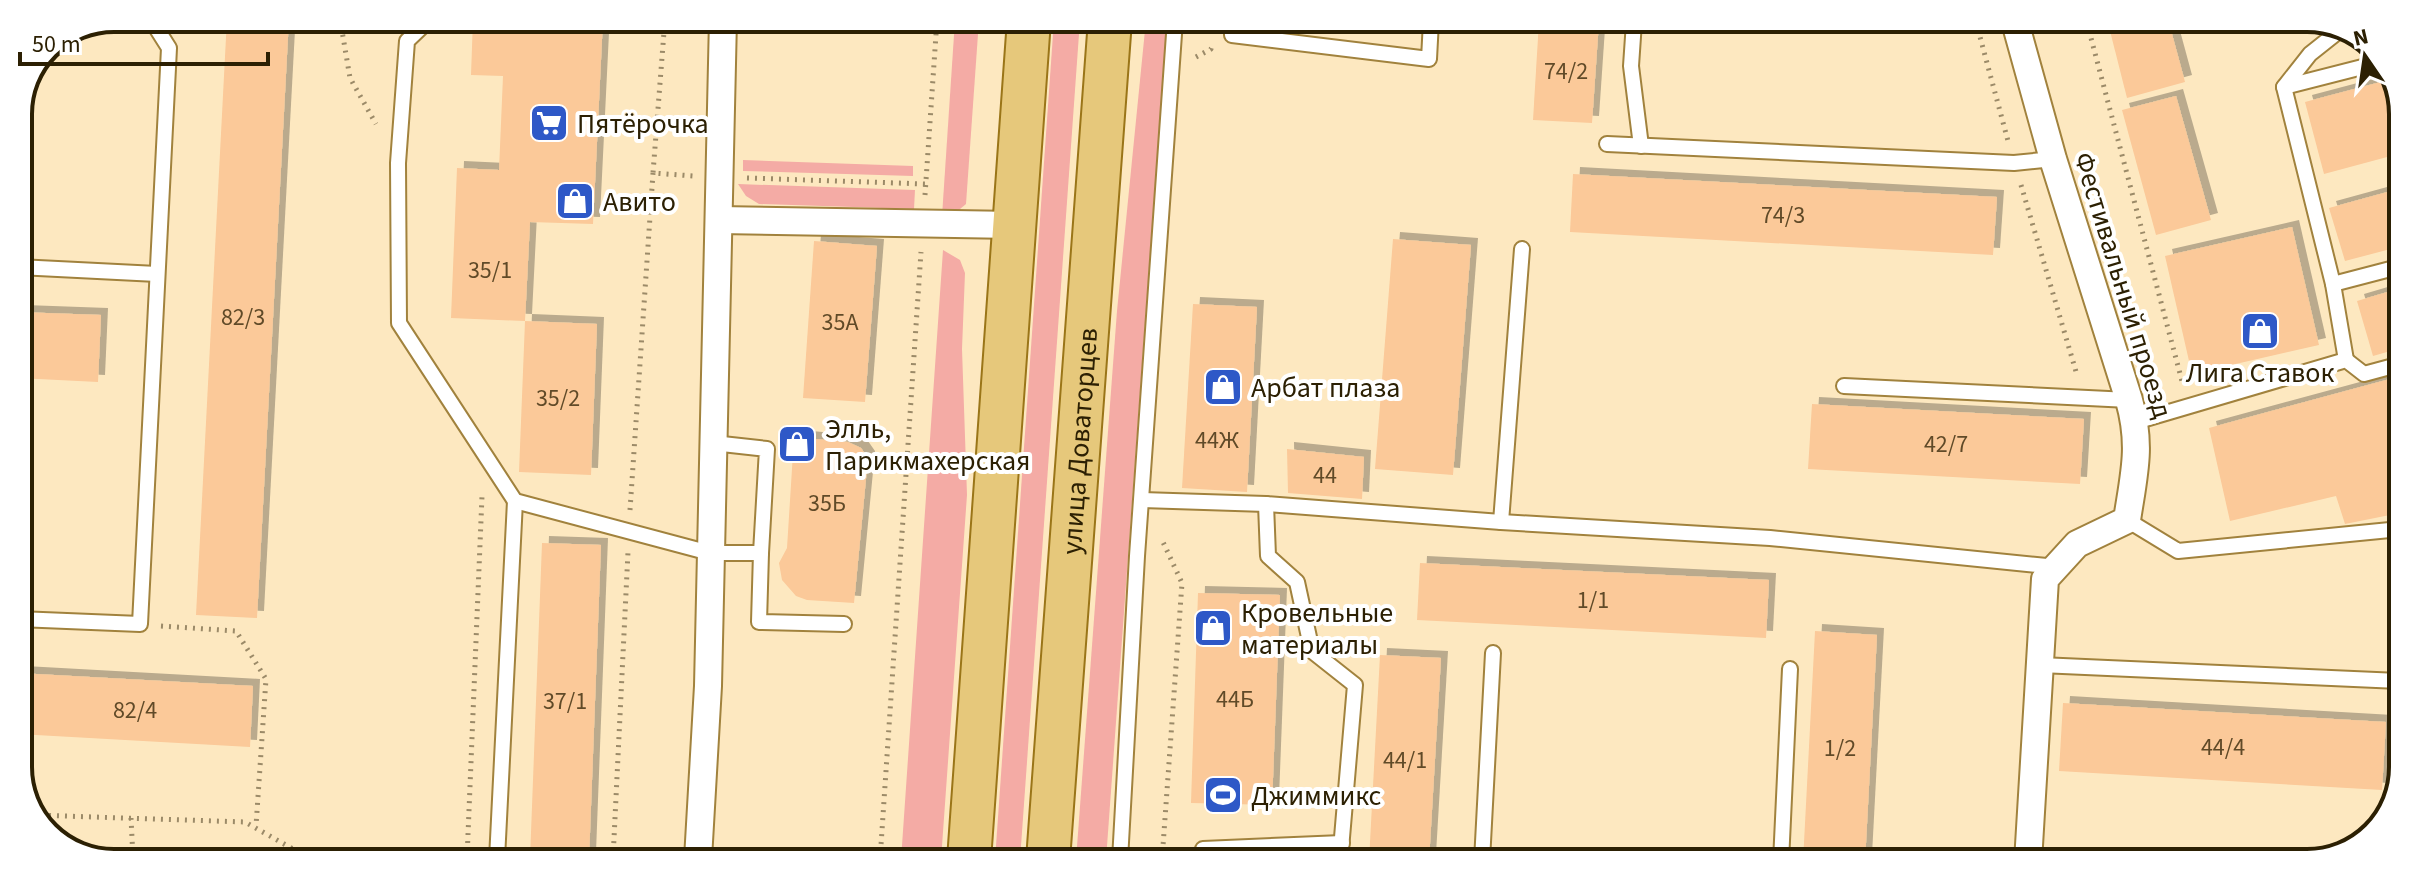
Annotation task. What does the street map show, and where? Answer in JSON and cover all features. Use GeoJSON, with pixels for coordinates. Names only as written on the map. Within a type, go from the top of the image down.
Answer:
{"type":"FeatureCollection","features":[{"type":"Feature","properties":{"kind":"main road"},"geometry":{"type":"LineString","coordinates":[[970,849],[1028,32]]}},
{"type":"Feature","properties":{"kind":"main road","name":"улица Доваторцев"},"geometry":{"type":"LineString","coordinates":[[1049,849],[1109,32]]}},
{"type":"Feature","properties":{"kind":"street"},"geometry":{"type":"LineString","coordinates":[[699,849],[708,686],[723,32]]}},
{"type":"Feature","properties":{"kind":"street","name":"Фестивальный проезд"},"geometry":{"type":"LineString","coordinates":[[2018,32],[2053,159],[2132,411],[2138,449],[2127,520]]}},
{"type":"Feature","properties":{"kind":"street"},"geometry":{"type":"LineString","coordinates":[[719,220],[1014,225]]}},
{"type":"Feature","properties":{"kind":"street"},"geometry":{"type":"LineString","coordinates":[[2029,849],[2045,579],[2077,544],[2127,520]]}},
{"type":"Feature","properties":{"kind":"lane"},"geometry":{"type":"LineString","coordinates":[[32,620],[140,624],[169,48],[159,32]]}},
{"type":"Feature","properties":{"kind":"lane"},"geometry":{"type":"LineString","coordinates":[[416,32],[407,41],[398,163],[399,323],[515,501],[498,849]]}},
{"type":"Feature","properties":{"kind":"lane"},"geometry":{"type":"LineString","coordinates":[[1121,849],[1149,500],[1174,32]]}},
{"type":"Feature","properties":{"kind":"lane"},"geometry":{"type":"LineString","coordinates":[[1232,32],[1232,35],[1429,59],[1430,32]]}},
{"type":"Feature","properties":{"kind":"lane"},"geometry":{"type":"LineString","coordinates":[[1633,32],[1631,66],[1641,146]]}},
{"type":"Feature","properties":{"kind":"lane"},"geometry":{"type":"LineString","coordinates":[[2284,87],[2310,54],[2333,36]]}},
{"type":"Feature","properties":{"kind":"lane"},"geometry":{"type":"LineString","coordinates":[[2284,87],[2372,64]]}},
{"type":"Feature","properties":{"kind":"lane"},"geometry":{"type":"LineString","coordinates":[[2284,87],[2333,284],[2346,360],[2364,374],[2389,367]]}},
{"type":"Feature","properties":{"kind":"lane"},"geometry":{"type":"LineString","coordinates":[[1607,144],[2014,163],[2053,159]]}},
{"type":"Feature","properties":{"kind":"lane"},"geometry":{"type":"LineString","coordinates":[[1501,522],[1522,249]]}},
{"type":"Feature","properties":{"kind":"lane"},"geometry":{"type":"LineString","coordinates":[[32,268],[157,274]]}},
{"type":"Feature","properties":{"kind":"lane"},"geometry":{"type":"LineString","coordinates":[[2333,284],[2389,269]]}},
{"type":"Feature","properties":{"kind":"lane"},"geometry":{"type":"LineString","coordinates":[[1844,386],[2084,398],[2132,411],[2189,406],[2346,360]]}},
{"type":"Feature","properties":{"kind":"lane"},"geometry":{"type":"LineString","coordinates":[[713,443],[767,449],[759,622],[844,624]]}},
{"type":"Feature","properties":{"kind":"lane"},"geometry":{"type":"LineString","coordinates":[[1149,500],[1266,504],[1770,538],[2057,567]]}},
{"type":"Feature","properties":{"kind":"lane"},"geometry":{"type":"LineString","coordinates":[[515,501],[710,553],[761,553]]}},
{"type":"Feature","properties":{"kind":"lane"},"geometry":{"type":"LineString","coordinates":[[1266,504],[1268,556],[1297,582],[1312,651],[1355,685],[1341,849]]}},
{"type":"Feature","properties":{"kind":"lane"},"geometry":{"type":"LineString","coordinates":[[2127,520],[2178,551],[2389,530]]}},
{"type":"Feature","properties":{"kind":"lane"},"geometry":{"type":"LineString","coordinates":[[1483,849],[1493,653]]}},
{"type":"Feature","properties":{"kind":"lane"},"geometry":{"type":"LineString","coordinates":[[2040,665],[2389,681]]}},
{"type":"Feature","properties":{"kind":"lane"},"geometry":{"type":"LineString","coordinates":[[1782,849],[1790,669]]}},
{"type":"Feature","properties":{"kind":"lane"},"geometry":{"type":"LineString","coordinates":[[1203,849],[1342,843]]}},
{"type":"Feature","properties":{"kind":"path"},"geometry":{"type":"LineString","coordinates":[[342,32],[350,78],[398,163]]}},
{"type":"Feature","properties":{"kind":"path"},"geometry":{"type":"LineString","coordinates":[[881,849],[936,32]]}},
{"type":"Feature","properties":{"kind":"path"},"geometry":{"type":"LineString","coordinates":[[1979,32],[2084,398]]}},
{"type":"Feature","properties":{"kind":"path"},"geometry":{"type":"LineString","coordinates":[[2089,32],[2189,406]]}},
{"type":"Feature","properties":{"kind":"path"},"geometry":{"type":"LineString","coordinates":[[1185,63],[1211,49],[1212,35]]}},
{"type":"Feature","properties":{"kind":"path"},"geometry":{"type":"LineString","coordinates":[[467,849],[484,455]]}},
{"type":"Feature","properties":{"kind":"path"},"geometry":{"type":"LineString","coordinates":[[1149,500],[1155,524],[1182,583],[1163,849]]}},
{"type":"Feature","properties":{"kind":"path"},"geometry":{"type":"LineString","coordinates":[[140,624],[236,631],[266,679],[256,826]]}},
{"type":"Feature","properties":{"kind":"path"},"geometry":{"type":"LineString","coordinates":[[48,815],[245,822],[294,849]]}},
{"type":"Feature","properties":{"kind":"path"},"geometry":{"type":"LineString","coordinates":[[131,818],[133,849]]}},
{"type":"Feature","properties":{"kind":"shaded area"},"geometry":{"type":"Polygon","coordinates":[[[954,32],[978,32],[966,204],[954,214],[942,216],[954,32]]]}},
{"type":"Feature","properties":{"kind":"shaded area"},"geometry":{"type":"Polygon","coordinates":[[[1053,32],[1079,32],[1021,849],[996,849],[1053,32]]]}},
{"type":"Feature","properties":{"kind":"shaded area"},"geometry":{"type":"Polygon","coordinates":[[[1145,32],[1166,32],[1107,849],[1077,849],[1117,311],[1145,32]]]}},
{"type":"Feature","properties":{"kind":"shaded area"},"geometry":{"type":"Polygon","coordinates":[[[743,160],[913,166],[913,176],[743,171],[743,160]]]}},
{"type":"Feature","properties":{"kind":"shaded area"},"geometry":{"type":"Polygon","coordinates":[[[738,184],[915,190],[914,209],[759,204],[746,196],[738,184]]]}},
{"type":"Feature","properties":{"kind":"shaded area"},"geometry":{"type":"Polygon","coordinates":[[[943,250],[960,260],[965,273],[962,349],[967,495],[942,849],[902,849],[943,250]]]}},
{"type":"Feature","properties":{"kind":"building"},"geometry":{"type":"Polygon","coordinates":[[[226,32],[288,32],[257,618],[196,615],[226,32]]]}},
{"type":"Feature","properties":{"kind":"building","name":"Пятёрочка"},"geometry":{"type":"Polygon","coordinates":[[[473,32],[602,32],[593,224],[530,222],[525,321],[451,318],[457,168],[499,170],[503,76],[471,75],[473,32]]]}},
{"type":"Feature","properties":{"kind":"building"},"geometry":{"type":"Polygon","coordinates":[[[1538,32],[1598,32],[1592,123],[1533,120],[1538,32]]]}},
{"type":"Feature","properties":{"kind":"building"},"geometry":{"type":"Polygon","coordinates":[[[2110,32],[2171,32],[2185,82],[2127,98],[2110,32]]]}},
{"type":"Feature","properties":{"kind":"building"},"geometry":{"type":"Polygon","coordinates":[[[2382,82],[2389,108],[2389,156],[2324,174],[2305,102],[2382,82]]]}},
{"type":"Feature","properties":{"kind":"building"},"geometry":{"type":"Polygon","coordinates":[[[2176,96],[2211,220],[2156,235],[2122,110],[2176,96]]]}},
{"type":"Feature","properties":{"kind":"building"},"geometry":{"type":"Polygon","coordinates":[[[1573,174],[1997,197],[1993,255],[1570,232],[1573,174]]]}},
{"type":"Feature","properties":{"kind":"building"},"geometry":{"type":"Polygon","coordinates":[[[2389,192],[2389,249],[2345,261],[2329,208],[2389,192]]]}},
{"type":"Feature","properties":{"kind":"building"},"geometry":{"type":"Polygon","coordinates":[[[2292,227],[2319,345],[2192,374],[2165,256],[2292,227]]]}},
{"type":"Feature","properties":{"kind":"building"},"geometry":{"type":"Polygon","coordinates":[[[1393,239],[1471,245],[1453,475],[1375,469],[1393,239]]]}},
{"type":"Feature","properties":{"kind":"building"},"geometry":{"type":"Polygon","coordinates":[[[814,241],[877,246],[865,402],[803,398],[814,241]]]}},
{"type":"Feature","properties":{"kind":"building"},"geometry":{"type":"Polygon","coordinates":[[[2389,292],[2389,351],[2373,356],[2357,301],[2389,292]]]}},
{"type":"Feature","properties":{"kind":"building"},"geometry":{"type":"Polygon","coordinates":[[[1193,304],[1257,307],[1247,492],[1182,488],[1193,304]]]}},
{"type":"Feature","properties":{"kind":"building"},"geometry":{"type":"Polygon","coordinates":[[[32,313],[101,315],[98,382],[32,379],[32,313]]]}},
{"type":"Feature","properties":{"kind":"building"},"geometry":{"type":"Polygon","coordinates":[[[525,321],[597,324],[591,475],[519,472],[525,321]]]}},
{"type":"Feature","properties":{"kind":"building"},"geometry":{"type":"Polygon","coordinates":[[[2389,379],[2389,515],[2345,524],[2336,496],[2230,521],[2209,428],[2389,379]]]}},
{"type":"Feature","properties":{"kind":"building"},"geometry":{"type":"Polygon","coordinates":[[[1812,404],[2084,419],[2080,484],[1808,469],[1812,404]]]}},
{"type":"Feature","properties":{"kind":"building"},"geometry":{"type":"Polygon","coordinates":[[[794,437],[848,442],[861,448],[868,458],[854,603],[807,600],[796,596],[782,580],[779,563],[787,548],[794,437]]]}},
{"type":"Feature","properties":{"kind":"building"},"geometry":{"type":"Polygon","coordinates":[[[1287,449],[1364,457],[1362,499],[1288,493],[1287,449]]]}},
{"type":"Feature","properties":{"kind":"building"},"geometry":{"type":"Polygon","coordinates":[[[542,543],[601,545],[589,849],[530,849],[542,543]]]}},
{"type":"Feature","properties":{"kind":"building"},"geometry":{"type":"Polygon","coordinates":[[[1420,563],[1769,580],[1766,638],[1417,620],[1420,563]]]}},
{"type":"Feature","properties":{"kind":"building"},"geometry":{"type":"Polygon","coordinates":[[[1198,593],[1280,595],[1272,805],[1191,803],[1198,593]]]}},
{"type":"Feature","properties":{"kind":"building"},"geometry":{"type":"Polygon","coordinates":[[[1815,631],[1877,635],[1866,849],[1804,849],[1815,631]]]}},
{"type":"Feature","properties":{"kind":"building"},"geometry":{"type":"Polygon","coordinates":[[[1380,655],[1441,658],[1430,849],[1370,849],[1380,655]]]}},
{"type":"Feature","properties":{"kind":"building"},"geometry":{"type":"Polygon","coordinates":[[[32,674],[253,686],[250,747],[32,735],[32,674]]]}},
{"type":"Feature","properties":{"kind":"building"},"geometry":{"type":"Polygon","coordinates":[[[2063,703],[2386,722],[2382,790],[2059,771],[2063,703]]]}},
{"type":"Feature","properties":{"kind":"place","name":"Пятёрочка"},"geometry":{"type":"Point","coordinates":[549,123]}},
{"type":"Feature","properties":{"kind":"place","name":"Авито"},"geometry":{"type":"Point","coordinates":[575,201]}},
{"type":"Feature","properties":{"kind":"place","name":"Лига Ставок"},"geometry":{"type":"Point","coordinates":[2260,331]}},
{"type":"Feature","properties":{"kind":"place","name":"Арбат плаза"},"geometry":{"type":"Point","coordinates":[1223,387]}},
{"type":"Feature","properties":{"kind":"place","name":"Элль, Парикмахерская"},"geometry":{"type":"Point","coordinates":[797,444]}},
{"type":"Feature","properties":{"kind":"place","name":"Кровельные материалы"},"geometry":{"type":"Point","coordinates":[1213,628]}},
{"type":"Feature","properties":{"kind":"place","name":"Джиммикс"},"geometry":{"type":"Point","coordinates":[1223,795]}}]}
